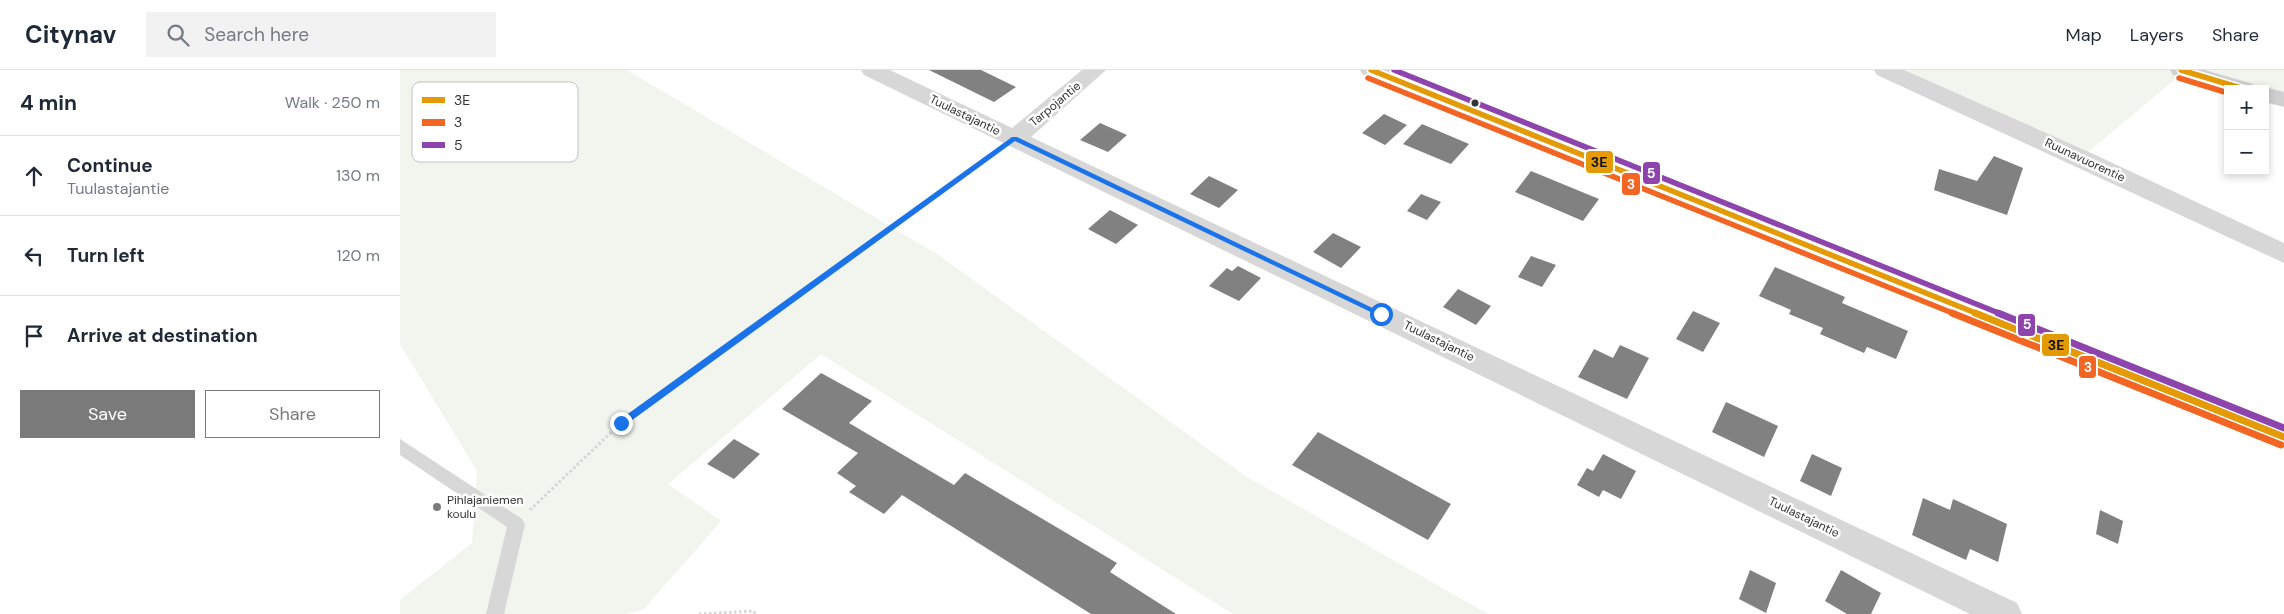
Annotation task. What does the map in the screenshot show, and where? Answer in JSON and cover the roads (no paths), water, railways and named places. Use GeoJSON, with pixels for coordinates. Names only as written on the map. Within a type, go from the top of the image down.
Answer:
{"type":"FeatureCollection","features":[{"type":"Feature","properties":{"kind":"street","name":"Tuulastajantie"},"geometry":{"type":"LineString","coordinates":[[872,70],[2006,614]]}},
{"type":"Feature","properties":{"kind":"street","name":"Tarpojantie"},"geometry":{"type":"LineString","coordinates":[[1015,138],[1096,70]]}},
{"type":"Feature","properties":{"kind":"street"},"geometry":{"type":"LineString","coordinates":[[1371,70],[2284,437]]}},
{"type":"Feature","properties":{"kind":"street","name":"Ruunavuorentie"},"geometry":{"type":"LineString","coordinates":[[1885,70],[2081,158],[2284,254]]}},
{"type":"Feature","properties":{"kind":"street"},"geometry":{"type":"LineString","coordinates":[[2180,70],[2231,85]]}},
{"type":"Feature","properties":{"kind":"street"},"geometry":{"type":"LineString","coordinates":[[2269,95],[2284,100]]}},
{"type":"Feature","properties":{"kind":"lane"},"geometry":{"type":"LineString","coordinates":[[400,446],[516,524],[495,614]]}},
{"type":"Feature","properties":{"kind":"place","name":"Pihlajaniemen koulu"},"geometry":{"type":"Point","coordinates":[437,507]}}]}
